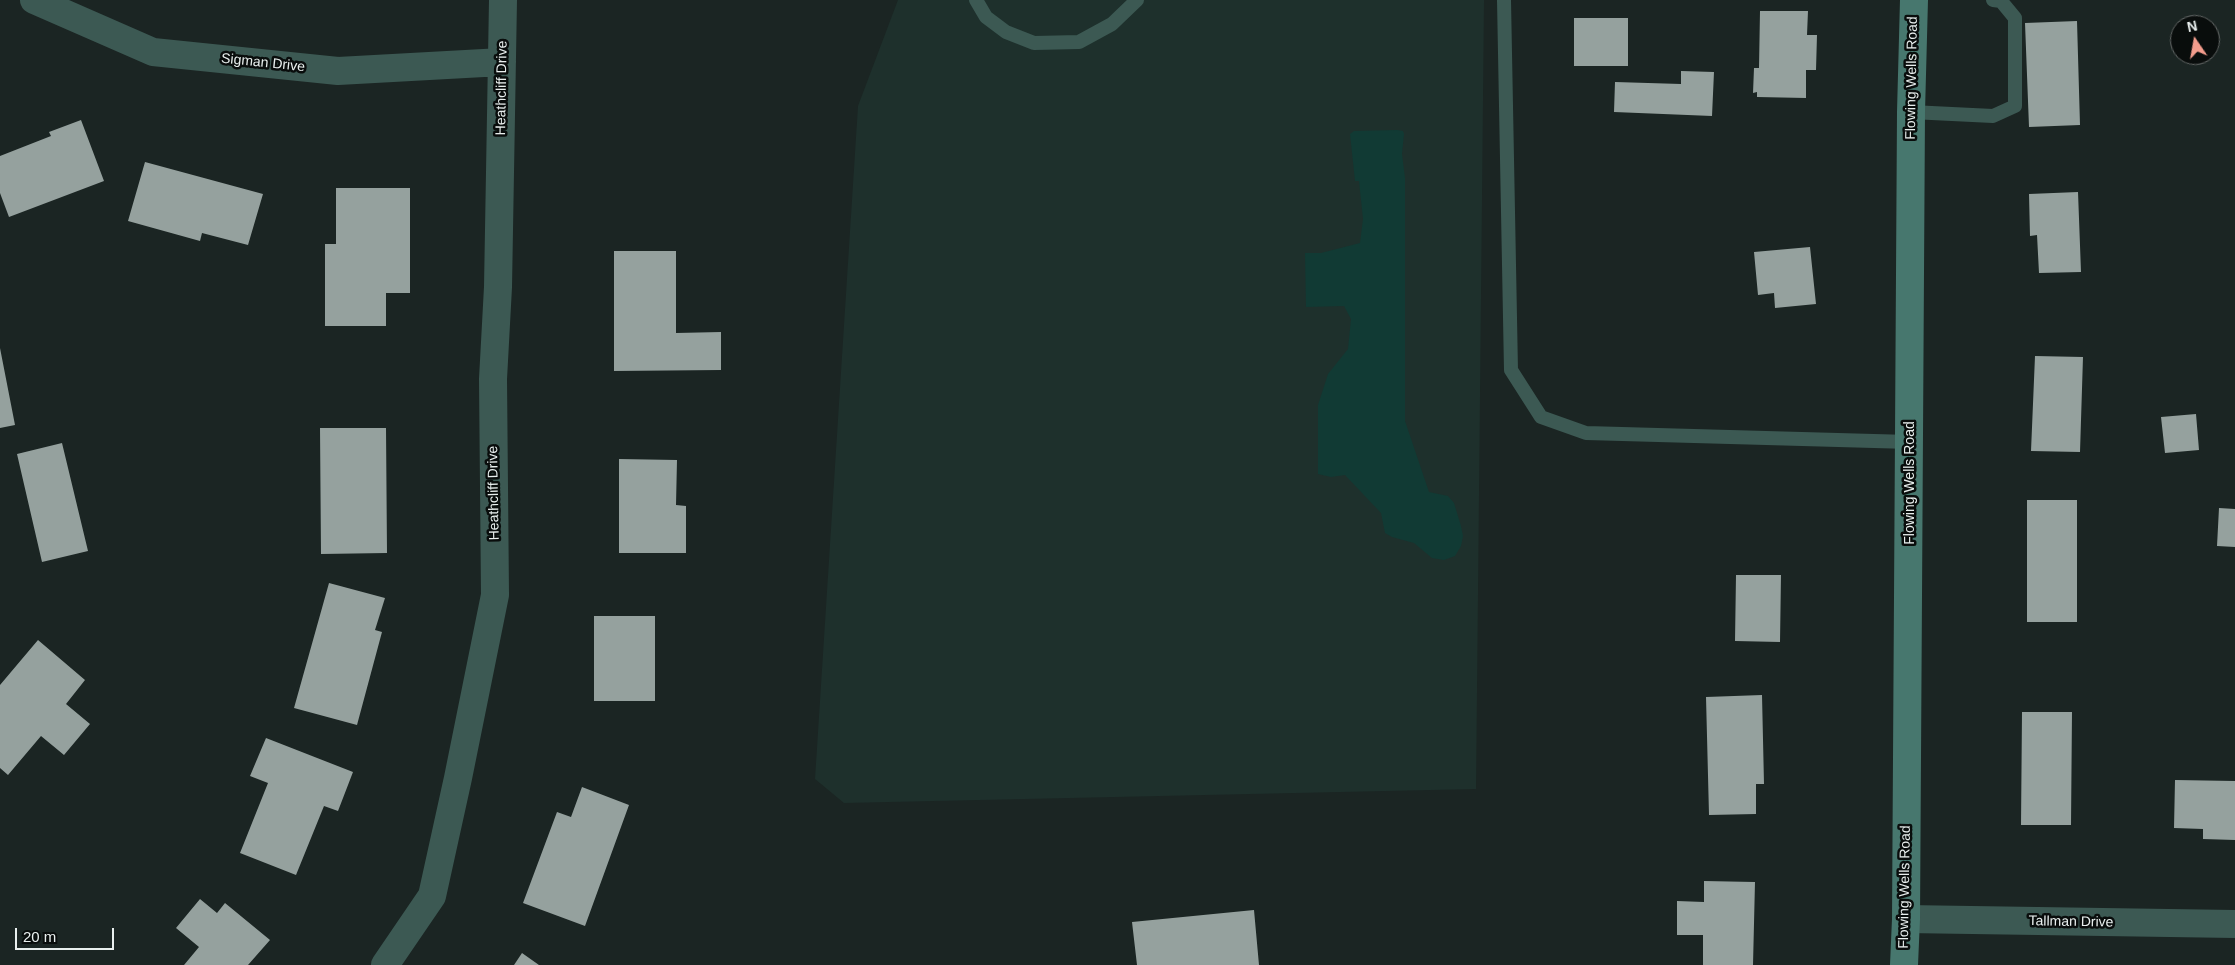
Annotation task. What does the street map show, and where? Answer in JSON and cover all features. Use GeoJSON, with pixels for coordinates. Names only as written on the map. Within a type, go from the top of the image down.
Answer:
{"type":"FeatureCollection","features":[{"type":"Feature","properties":{"kind":"main road","name":"Flowing Wells Road"},"geometry":{"type":"LineString","coordinates":[[1904,965],[1910,442],[1911,112],[1914,0]]}},
{"type":"Feature","properties":{"kind":"street","name":"Sigman Drive"},"geometry":{"type":"LineString","coordinates":[[34,0],[153,52],[338,71],[502,62]]}},
{"type":"Feature","properties":{"kind":"street","name":"Heathcliff Drive"},"geometry":{"type":"LineString","coordinates":[[385,965],[432,896],[495,595],[493,379],[498,287],[503,0]]}},
{"type":"Feature","properties":{"kind":"street","name":"Tallman Drive"},"geometry":{"type":"LineString","coordinates":[[1906,919],[2235,924]]}},
{"type":"Feature","properties":{"kind":"lane"},"geometry":{"type":"LineString","coordinates":[[976,0],[986,17],[1006,32],[1034,43],[1079,42],[1112,24],[1137,0]]}},
{"type":"Feature","properties":{"kind":"lane"},"geometry":{"type":"LineString","coordinates":[[1504,0],[1511,370],[1541,417],[1586,433],[1910,442]]}},
{"type":"Feature","properties":{"kind":"lane"},"geometry":{"type":"LineString","coordinates":[[1911,112],[1993,116],[2015,106],[2015,18],[2001,1],[1993,0]]}},
{"type":"Feature","properties":{"kind":"shaded area"},"geometry":{"type":"Polygon","coordinates":[[[898,0],[1484,0],[1476,789],[844,803],[815,779],[858,106],[898,0]]]}},
{"type":"Feature","properties":{"kind":"green space"},"geometry":{"type":"Polygon","coordinates":[[[1354,131],[1403,131],[1404,134],[1402,154],[1405,178],[1405,421],[1429,492],[1448,496],[1454,503],[1461,526],[1463,536],[1461,546],[1455,556],[1444,560],[1432,558],[1414,543],[1385,533],[1381,513],[1345,475],[1331,477],[1318,474],[1318,405],[1328,374],[1348,349],[1351,319],[1344,306],[1306,307],[1305,253],[1321,253],[1360,243],[1363,219],[1359,181],[1355,181],[1350,134],[1354,131]]]}},
{"type":"Feature","properties":{"kind":"building"},"geometry":{"type":"Polygon","coordinates":[[[1760,11],[1808,11],[1807,35],[1817,35],[1816,70],[1806,70],[1806,98],[1757,97],[1757,92],[1753,93],[1754,68],[1759,68],[1760,11]]]}},
{"type":"Feature","properties":{"kind":"building"},"geometry":{"type":"Polygon","coordinates":[[[1574,18],[1628,18],[1628,66],[1574,66],[1574,18]]]}},
{"type":"Feature","properties":{"kind":"building"},"geometry":{"type":"Polygon","coordinates":[[[2077,21],[2080,125],[2029,127],[2025,23],[2077,21]]]}},
{"type":"Feature","properties":{"kind":"building"},"geometry":{"type":"Polygon","coordinates":[[[1681,71],[1714,72],[1712,116],[1614,112],[1615,82],[1681,84],[1681,71]]]}},
{"type":"Feature","properties":{"kind":"building"},"geometry":{"type":"Polygon","coordinates":[[[81,120],[104,181],[9,217],[0,193],[0,156],[51,136],[49,132],[81,120]]]}},
{"type":"Feature","properties":{"kind":"building"},"geometry":{"type":"Polygon","coordinates":[[[145,162],[263,194],[248,245],[202,233],[200,241],[128,221],[145,162]]]}},
{"type":"Feature","properties":{"kind":"building"},"geometry":{"type":"Polygon","coordinates":[[[336,188],[410,188],[410,293],[386,293],[386,326],[325,326],[325,244],[336,244],[336,188]]]}},
{"type":"Feature","properties":{"kind":"building"},"geometry":{"type":"Polygon","coordinates":[[[2078,192],[2081,272],[2039,273],[2037,235],[2030,236],[2029,194],[2078,192]]]}},
{"type":"Feature","properties":{"kind":"building"},"geometry":{"type":"Polygon","coordinates":[[[1810,247],[1816,304],[1775,308],[1774,293],[1758,295],[1754,252],[1810,247]]]}},
{"type":"Feature","properties":{"kind":"building"},"geometry":{"type":"Polygon","coordinates":[[[614,251],[676,251],[676,333],[721,332],[721,370],[614,371],[614,251]]]}},
{"type":"Feature","properties":{"kind":"building"},"geometry":{"type":"Polygon","coordinates":[[[0,348],[15,425],[0,428],[0,348]]]}},
{"type":"Feature","properties":{"kind":"building"},"geometry":{"type":"Polygon","coordinates":[[[2035,356],[2083,357],[2080,452],[2031,451],[2035,356]]]}},
{"type":"Feature","properties":{"kind":"building"},"geometry":{"type":"Polygon","coordinates":[[[2196,414],[2199,450],[2165,453],[2161,417],[2196,414]]]}},
{"type":"Feature","properties":{"kind":"building"},"geometry":{"type":"Polygon","coordinates":[[[320,428],[386,428],[387,553],[321,554],[320,428]]]}},
{"type":"Feature","properties":{"kind":"building"},"geometry":{"type":"Polygon","coordinates":[[[62,443],[88,551],[42,562],[17,454],[62,443]]]}},
{"type":"Feature","properties":{"kind":"building"},"geometry":{"type":"Polygon","coordinates":[[[619,459],[677,460],[676,505],[686,506],[686,553],[619,553],[619,459]]]}},
{"type":"Feature","properties":{"kind":"building"},"geometry":{"type":"Polygon","coordinates":[[[2027,500],[2077,500],[2077,622],[2027,622],[2027,500]]]}},
{"type":"Feature","properties":{"kind":"building"},"geometry":{"type":"Polygon","coordinates":[[[2219,508],[2235,509],[2235,547],[2217,546],[2219,508]]]}},
{"type":"Feature","properties":{"kind":"building"},"geometry":{"type":"Polygon","coordinates":[[[1736,575],[1781,575],[1780,642],[1735,641],[1736,575]]]}},
{"type":"Feature","properties":{"kind":"building"},"geometry":{"type":"Polygon","coordinates":[[[329,583],[385,598],[375,630],[382,632],[357,725],[294,708],[329,583]]]}},
{"type":"Feature","properties":{"kind":"building"},"geometry":{"type":"Polygon","coordinates":[[[594,616],[655,616],[655,701],[594,701],[594,616]]]}},
{"type":"Feature","properties":{"kind":"building"},"geometry":{"type":"Polygon","coordinates":[[[38,640],[85,680],[66,704],[90,724],[64,755],[41,736],[8,775],[0,768],[0,685],[38,640]]]}},
{"type":"Feature","properties":{"kind":"building"},"geometry":{"type":"Polygon","coordinates":[[[1762,695],[1764,784],[1756,784],[1756,814],[1709,815],[1706,697],[1762,695]]]}},
{"type":"Feature","properties":{"kind":"building"},"geometry":{"type":"Polygon","coordinates":[[[2022,712],[2072,712],[2071,825],[2021,825],[2022,712]]]}},
{"type":"Feature","properties":{"kind":"building"},"geometry":{"type":"Polygon","coordinates":[[[266,738],[353,772],[338,811],[324,806],[296,875],[240,853],[268,783],[250,776],[266,738]]]}},
{"type":"Feature","properties":{"kind":"building"},"geometry":{"type":"Polygon","coordinates":[[[2175,780],[2235,781],[2235,840],[2203,839],[2203,829],[2174,828],[2175,780]]]}},
{"type":"Feature","properties":{"kind":"building"},"geometry":{"type":"Polygon","coordinates":[[[582,787],[629,805],[585,926],[523,903],[557,812],[571,817],[582,787]]]}},
{"type":"Feature","properties":{"kind":"building"},"geometry":{"type":"Polygon","coordinates":[[[1704,881],[1755,882],[1753,965],[1703,965],[1703,935],[1677,935],[1677,901],[1704,902],[1704,881]]]}},
{"type":"Feature","properties":{"kind":"building"},"geometry":{"type":"Polygon","coordinates":[[[200,899],[217,913],[225,903],[270,940],[248,965],[184,965],[199,947],[176,928],[200,899]]]}},
{"type":"Feature","properties":{"kind":"building"},"geometry":{"type":"Polygon","coordinates":[[[1254,910],[1259,965],[1137,965],[1132,922],[1254,910]]]}},
{"type":"Feature","properties":{"kind":"building"},"geometry":{"type":"Polygon","coordinates":[[[522,953],[539,965],[514,965],[522,953]]]}}]}
